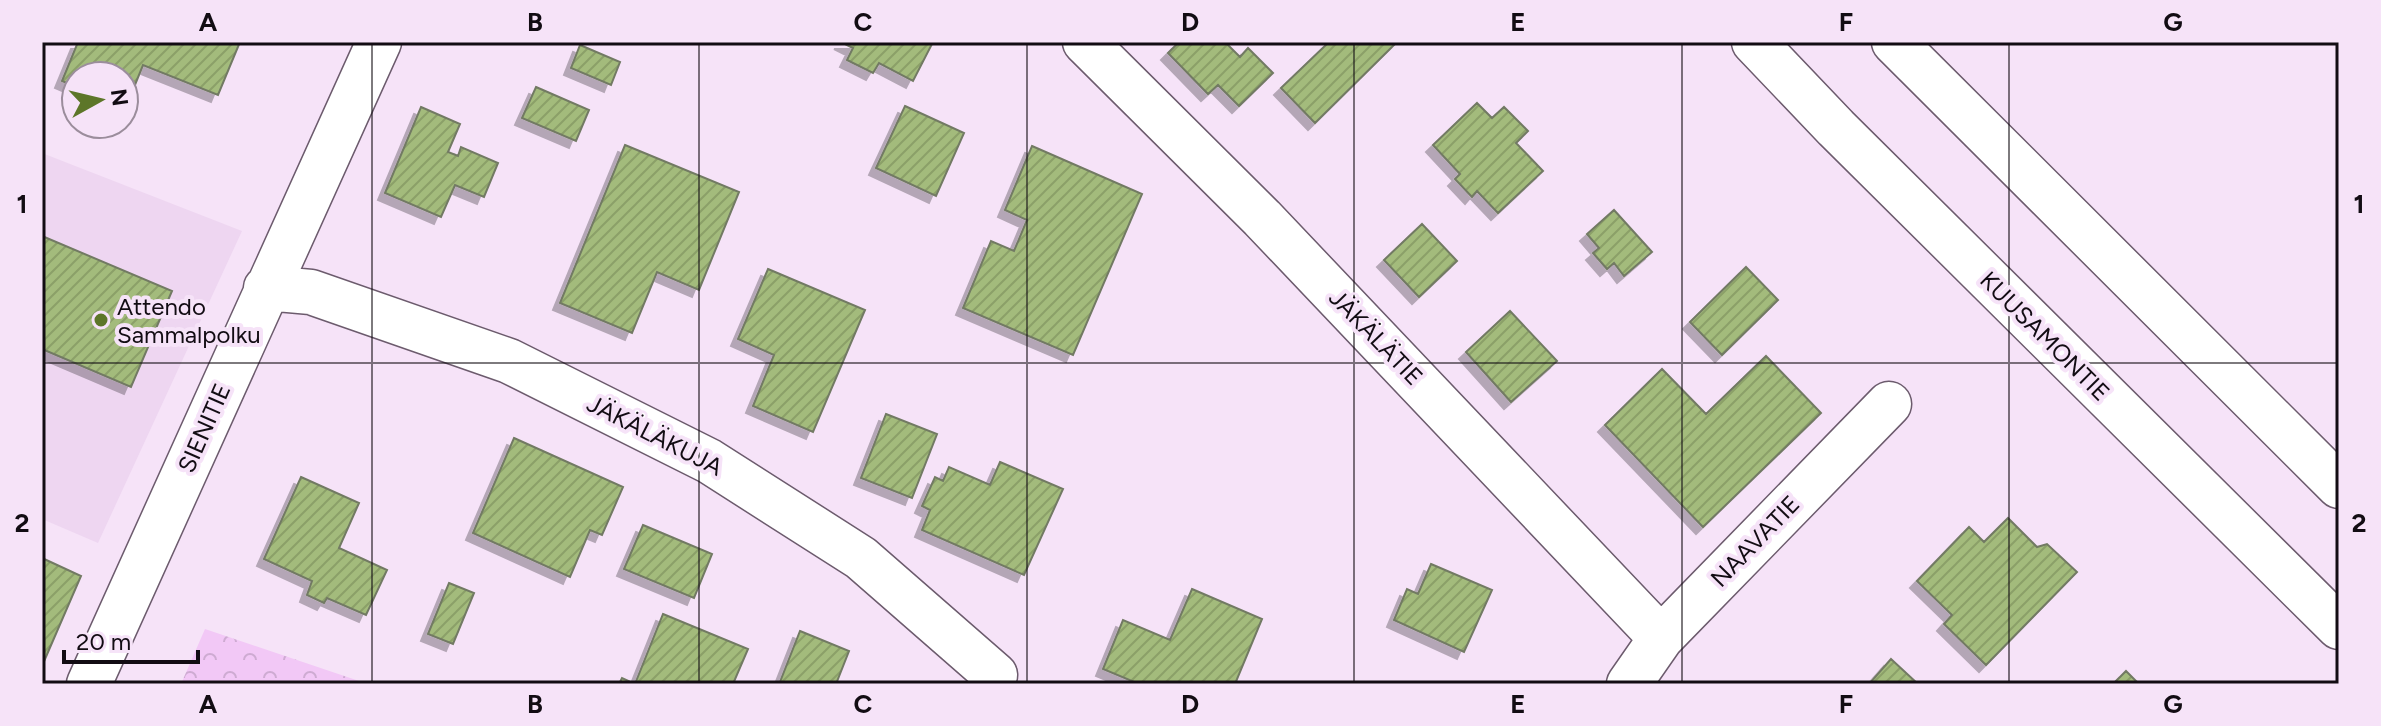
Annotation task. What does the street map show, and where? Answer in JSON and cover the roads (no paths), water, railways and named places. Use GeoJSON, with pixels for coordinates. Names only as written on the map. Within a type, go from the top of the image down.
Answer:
{"type":"FeatureCollection","features":[{"type":"Feature","properties":{"kind":"main road","name":"SIENITIE"},"geometry":{"type":"LineString","coordinates":[[89,684],[379,42]]}},
{"type":"Feature","properties":{"kind":"main road","name":"JÄKÄLÄTIE"},"geometry":{"type":"LineString","coordinates":[[1085,42],[1262,218],[1661,638]]}},
{"type":"Feature","properties":{"kind":"main road","name":"KUUSAMONTIE"},"geometry":{"type":"LineString","coordinates":[[1754,42],[1836,128],[2339,627]]}},
{"type":"Feature","properties":{"kind":"main road"},"geometry":{"type":"LineString","coordinates":[[1894,42],[2339,486]]}},
{"type":"Feature","properties":{"kind":"main road","name":"JÄKÄLÄKUJA"},"geometry":{"type":"LineString","coordinates":[[266,288],[311,292],[509,361],[709,461],[861,558],[995,675]]}},
{"type":"Feature","properties":{"kind":"main road","name":"NAAVATIE"},"geometry":{"type":"LineString","coordinates":[[1629,684],[1661,638],[1889,404]]}},
{"type":"Feature","properties":{"kind":"place","name":"Attendo Sammalpolku"},"geometry":{"type":"Point","coordinates":[101,320]}}]}
